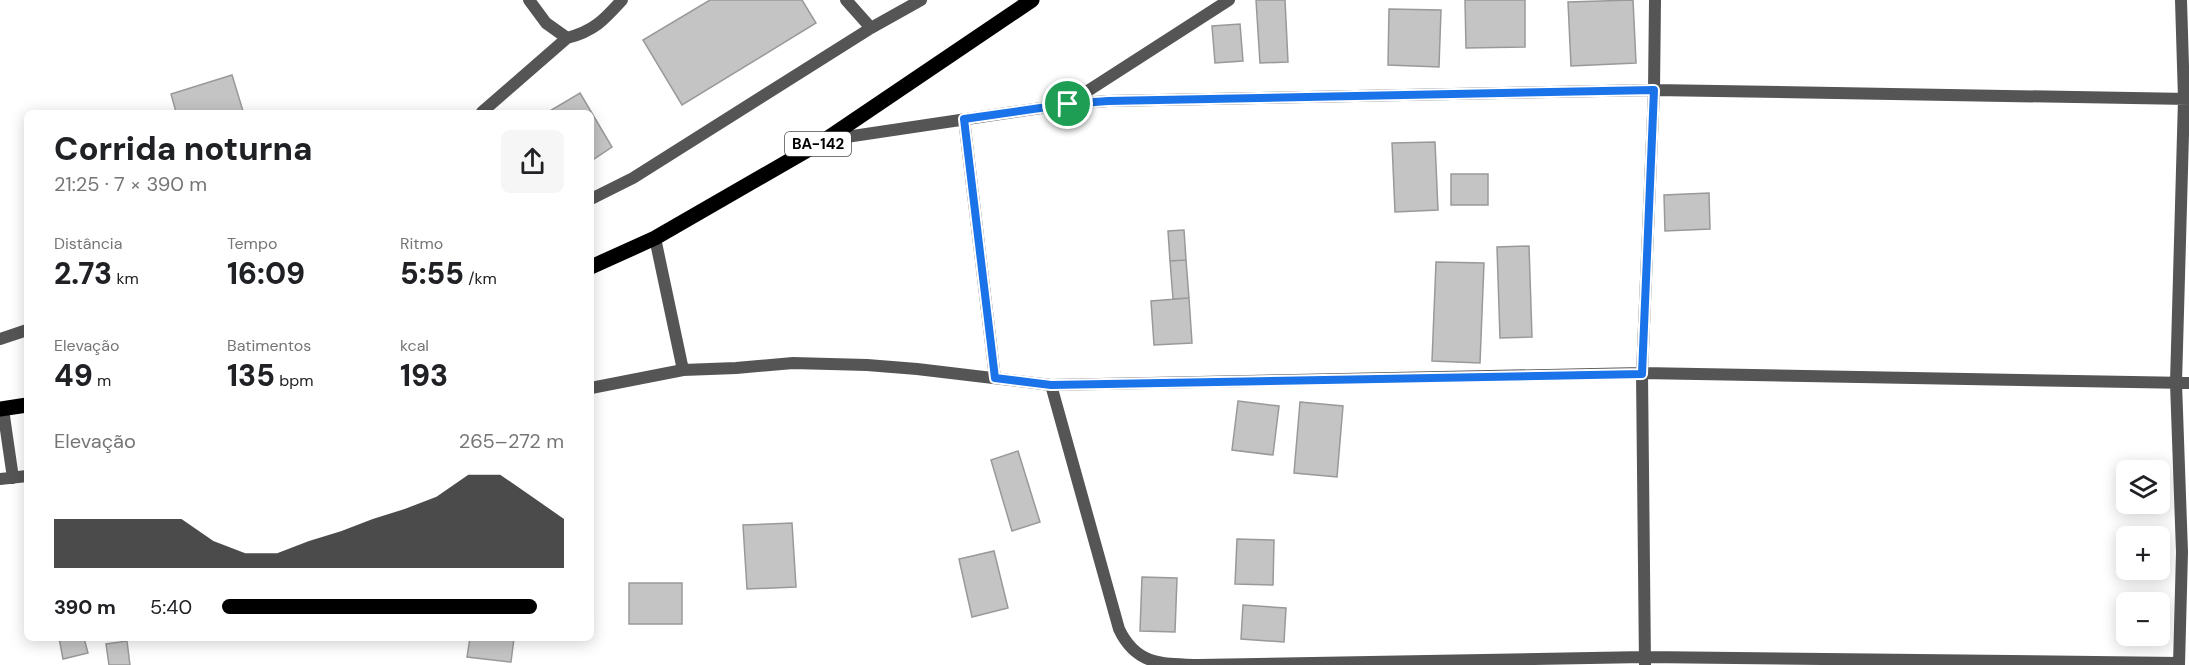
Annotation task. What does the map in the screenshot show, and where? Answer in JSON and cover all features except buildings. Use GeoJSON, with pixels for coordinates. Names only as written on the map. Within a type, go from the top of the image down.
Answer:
{"type":"FeatureCollection","features":[{"type":"Feature","properties":{"kind":"main road","name":"BA-142"},"geometry":{"type":"LineString","coordinates":[[594,266],[655,238],[825,140],[1032,0]]}},
{"type":"Feature","properties":{"kind":"main road"},"geometry":{"type":"LineString","coordinates":[[2,409],[24,405]]}},
{"type":"Feature","properties":{"kind":"street"},"geometry":{"type":"LineString","coordinates":[[529,0],[546,23],[567,38]]}},
{"type":"Feature","properties":{"kind":"street"},"geometry":{"type":"LineString","coordinates":[[484,110],[567,38],[579,35],[601,23],[622,0]]}},
{"type":"Feature","properties":{"kind":"street"},"geometry":{"type":"LineString","coordinates":[[846,0],[871,28]]}},
{"type":"Feature","properties":{"kind":"street"},"geometry":{"type":"LineString","coordinates":[[594,198],[633,178],[871,28],[921,0]]}},
{"type":"Feature","properties":{"kind":"street"},"geometry":{"type":"LineString","coordinates":[[1068,104],[1229,0]]}},
{"type":"Feature","properties":{"kind":"street"},"geometry":{"type":"LineString","coordinates":[[1645,661],[1642,374],[1654,90],[1655,0]]}},
{"type":"Feature","properties":{"kind":"street"},"geometry":{"type":"LineString","coordinates":[[1051,385],[1116,620],[1126,644],[1141,658],[1173,664],[1199,665],[1645,661],[2179,664],[2186,552],[2176,383],[2187,99],[2181,0]]}},
{"type":"Feature","properties":{"kind":"street"},"geometry":{"type":"LineString","coordinates":[[825,140],[1068,104],[1108,101],[1654,90],[2187,99]]}},
{"type":"Feature","properties":{"kind":"street"},"geometry":{"type":"LineString","coordinates":[[964,119],[995,378]]}},
{"type":"Feature","properties":{"kind":"street"},"geometry":{"type":"LineString","coordinates":[[655,238],[683,370]]}},
{"type":"Feature","properties":{"kind":"street"},"geometry":{"type":"LineString","coordinates":[[0,339],[24,331]]}},
{"type":"Feature","properties":{"kind":"street"},"geometry":{"type":"LineString","coordinates":[[594,387],[683,370],[793,363],[907,368],[1051,385],[1642,374],[2189,382]]}},
{"type":"Feature","properties":{"kind":"street"},"geometry":{"type":"LineString","coordinates":[[2,409],[13,478]]}},
{"type":"Feature","properties":{"kind":"street"},"geometry":{"type":"LineString","coordinates":[[0,479],[24,476]]}},
{"type":"Feature","properties":{"kind":"route"},"geometry":{"type":"LineString","coordinates":[[1654,90],[1642,374],[1051,385],[995,378],[964,119],[1068,104],[1108,101],[1654,90]]}}]}
